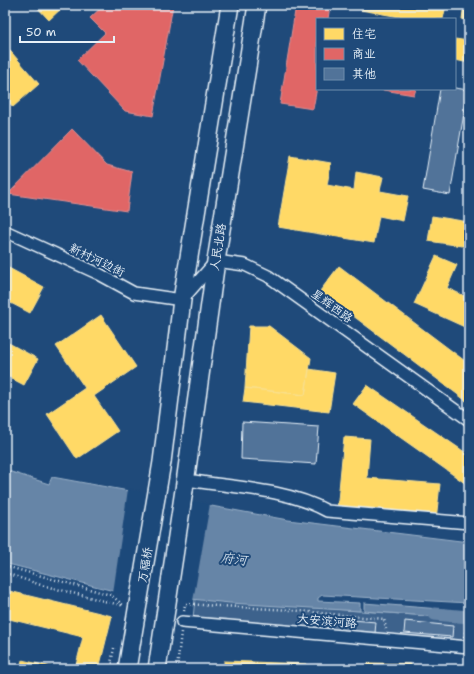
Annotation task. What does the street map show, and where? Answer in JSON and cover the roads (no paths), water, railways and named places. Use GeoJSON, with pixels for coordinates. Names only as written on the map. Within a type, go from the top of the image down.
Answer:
{"type":"FeatureCollection","features":[{"type":"Feature","properties":{"kind":"main road"},"geometry":{"type":"LineString","coordinates":[[182,300],[230,5]]}},
{"type":"Feature","properties":{"kind":"main road","name":"人民北路"},"geometry":{"type":"LineString","coordinates":[[185,485],[216,260],[257,5]]}},
{"type":"Feature","properties":{"kind":"main road","name":"万福桥"},"geometry":{"type":"LineString","coordinates":[[123,666],[162,462],[182,300]]}},
{"type":"Feature","properties":{"kind":"main road"},"geometry":{"type":"LineString","coordinates":[[158,669],[185,485]]}},
{"type":"Feature","properties":{"kind":"street","name":"新村河边街"},"geometry":{"type":"LineString","coordinates":[[5,231],[99,274],[134,293],[182,300]]}},
{"type":"Feature","properties":{"kind":"street"},"geometry":{"type":"LineString","coordinates":[[182,300],[216,260]]}},
{"type":"Feature","properties":{"kind":"street","name":"星辉西路"},"geometry":{"type":"LineString","coordinates":[[216,260],[245,265],[268,276],[469,420]]}},
{"type":"Feature","properties":{"kind":"street"},"geometry":{"type":"LineString","coordinates":[[185,485],[278,494],[312,502],[327,511],[469,523]]}},
{"type":"Feature","properties":{"kind":"street","name":"大安滨河路"},"geometry":{"type":"LineString","coordinates":[[182,622],[388,639],[469,648]]}},
{"type":"Feature","properties":{"kind":"water","name":"府河"},"geometry":{"type":"Polygon","coordinates":[[[5,470],[49,484],[52,477],[288,520],[469,542],[469,603],[322,595],[318,598],[318,601],[360,603],[360,611],[230,603],[114,591],[8,564],[5,563],[5,470]]]}},
{"type":"Feature","properties":{"kind":"water"},"geometry":{"type":"Polygon","coordinates":[[[364,603],[453,610],[452,618],[364,611],[364,603]]]}},
{"type":"Feature","properties":{"kind":"waterway"},"geometry":{"type":"LineString","coordinates":[[435,614],[469,617]]}}]}
